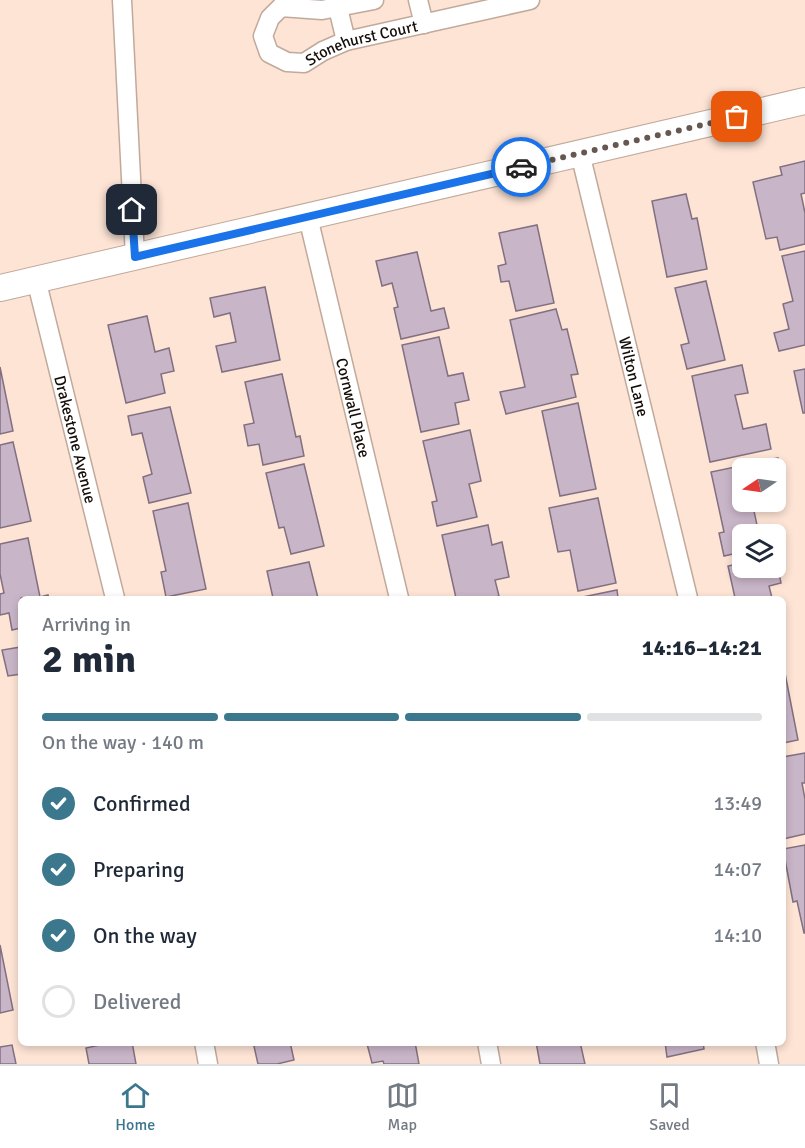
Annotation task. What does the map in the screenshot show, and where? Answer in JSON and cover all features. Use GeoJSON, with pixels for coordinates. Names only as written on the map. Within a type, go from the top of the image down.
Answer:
{"type":"FeatureCollection","features":[{"type":"Feature","properties":{"kind":"main road"},"geometry":{"type":"LineString","coordinates":[[0,288],[805,101]]}},
{"type":"Feature","properties":{"kind":"street"},"geometry":{"type":"LineString","coordinates":[[122,0],[135,257]]}},
{"type":"Feature","properties":{"kind":"street","name":"Stonehurst Court"},"geometry":{"type":"LineString","coordinates":[[374,0],[322,10],[281,7],[270,18],[263,36],[269,53],[287,62],[304,63],[322,51],[346,41],[424,24],[496,4],[530,0]]}},
{"type":"Feature","properties":{"kind":"street"},"geometry":{"type":"LineString","coordinates":[[418,0],[424,24]]}},
{"type":"Feature","properties":{"kind":"street"},"geometry":{"type":"LineString","coordinates":[[338,8],[346,41]]}},
{"type":"Feature","properties":{"kind":"street","name":"Wilton Lane"},"geometry":{"type":"LineString","coordinates":[[580,153],[688,596]]}},
{"type":"Feature","properties":{"kind":"street","name":"Cornwall Place"},"geometry":{"type":"LineString","coordinates":[[308,217],[399,596]]}},
{"type":"Feature","properties":{"kind":"street","name":"Drakestone Avenue"},"geometry":{"type":"LineString","coordinates":[[36,279],[115,596]]}},
{"type":"Feature","properties":{"kind":"street"},"geometry":{"type":"LineString","coordinates":[[205,1046],[208,1064]]}},
{"type":"Feature","properties":{"kind":"street"},"geometry":{"type":"LineString","coordinates":[[488,1046],[491,1064]]}},
{"type":"Feature","properties":{"kind":"street"},"geometry":{"type":"LineString","coordinates":[[766,1046],[769,1064]]}},
{"type":"Feature","properties":{"kind":"building"},"geometry":{"type":"Polygon","coordinates":[[[805,161],[805,193],[801,194],[805,213],[805,244],[780,250],[777,237],[766,239],[753,182],[782,175],[780,167],[805,161]]]}},
{"type":"Feature","properties":{"kind":"building"},"geometry":{"type":"Polygon","coordinates":[[[686,194],[692,219],[697,218],[707,269],[667,277],[652,201],[686,194]]]}},
{"type":"Feature","properties":{"kind":"building"},"geometry":{"type":"Polygon","coordinates":[[[537,225],[554,303],[516,311],[509,281],[501,282],[498,266],[506,264],[499,233],[537,225]]]}},
{"type":"Feature","properties":{"kind":"building"},"geometry":{"type":"Polygon","coordinates":[[[805,251],[805,345],[779,351],[774,333],[789,329],[783,304],[793,301],[782,256],[805,251]]]}},
{"type":"Feature","properties":{"kind":"building"},"geometry":{"type":"Polygon","coordinates":[[[417,252],[431,311],[444,308],[449,328],[401,339],[394,308],[398,307],[392,283],[382,286],[376,261],[417,252]]]}},
{"type":"Feature","properties":{"kind":"building"},"geometry":{"type":"Polygon","coordinates":[[[706,281],[725,360],[687,369],[681,345],[689,343],[675,288],[706,281]]]}},
{"type":"Feature","properties":{"kind":"building"},"geometry":{"type":"Polygon","coordinates":[[[265,287],[280,360],[222,372],[216,346],[236,342],[230,313],[214,317],[210,298],[265,287]]]}},
{"type":"Feature","properties":{"kind":"building"},"geometry":{"type":"Polygon","coordinates":[[[556,309],[562,330],[567,329],[578,374],[571,375],[576,397],[506,414],[500,392],[525,387],[510,320],[556,309]]]}},
{"type":"Feature","properties":{"kind":"building"},"geometry":{"type":"Polygon","coordinates":[[[147,316],[155,352],[169,348],[174,371],[161,374],[165,393],[126,403],[108,325],[147,316]]]}},
{"type":"Feature","properties":{"kind":"building"},"geometry":{"type":"Polygon","coordinates":[[[439,337],[448,376],[463,373],[469,400],[455,403],[459,424],[421,432],[402,345],[439,337]]]}},
{"type":"Feature","properties":{"kind":"building"},"geometry":{"type":"Polygon","coordinates":[[[742,365],[748,393],[735,395],[743,429],[766,424],[771,449],[710,462],[692,376],[742,365]]]}},
{"type":"Feature","properties":{"kind":"building"},"geometry":{"type":"Polygon","coordinates":[[[0,367],[13,431],[0,434],[0,367]]]}},
{"type":"Feature","properties":{"kind":"building"},"geometry":{"type":"Polygon","coordinates":[[[805,369],[805,413],[803,413],[794,371],[805,369]]]}},
{"type":"Feature","properties":{"kind":"building"},"geometry":{"type":"Polygon","coordinates":[[[282,374],[296,437],[300,436],[304,456],[263,465],[259,444],[248,446],[244,425],[254,423],[245,382],[282,374]]]}},
{"type":"Feature","properties":{"kind":"building"},"geometry":{"type":"Polygon","coordinates":[[[578,403],[596,489],[560,496],[542,411],[578,403]]]}},
{"type":"Feature","properties":{"kind":"building"},"geometry":{"type":"Polygon","coordinates":[[[170,407],[191,493],[149,503],[143,477],[152,474],[142,433],[132,435],[128,416],[170,407]]]}},
{"type":"Feature","properties":{"kind":"building"},"geometry":{"type":"Polygon","coordinates":[[[470,430],[481,481],[469,484],[477,517],[437,526],[432,502],[437,501],[423,441],[470,430]]]}},
{"type":"Feature","properties":{"kind":"building"},"geometry":{"type":"Polygon","coordinates":[[[13,442],[31,521],[0,528],[0,445],[13,442]]]}},
{"type":"Feature","properties":{"kind":"building"},"geometry":{"type":"Polygon","coordinates":[[[304,464],[324,546],[291,554],[284,527],[279,528],[266,473],[304,464]]]}},
{"type":"Feature","properties":{"kind":"building"},"geometry":{"type":"Polygon","coordinates":[[[732,468],[732,512],[754,512],[757,524],[732,524],[732,554],[724,556],[719,533],[724,532],[711,472],[732,468]]]}},
{"type":"Feature","properties":{"kind":"building"},"geometry":{"type":"Polygon","coordinates":[[[598,498],[616,583],[578,591],[570,550],[558,552],[549,508],[598,498]]]}},
{"type":"Feature","properties":{"kind":"building"},"geometry":{"type":"Polygon","coordinates":[[[188,503],[206,589],[166,596],[161,572],[166,571],[153,511],[188,503]]]}},
{"type":"Feature","properties":{"kind":"building"},"geometry":{"type":"Polygon","coordinates":[[[488,525],[492,545],[502,542],[509,577],[495,580],[499,596],[456,596],[442,535],[488,525]]]}},
{"type":"Feature","properties":{"kind":"building"},"geometry":{"type":"Polygon","coordinates":[[[28,538],[40,596],[18,596],[18,629],[12,630],[9,613],[0,615],[0,594],[4,593],[0,574],[0,544],[28,538]]]}},
{"type":"Feature","properties":{"kind":"building"},"geometry":{"type":"Polygon","coordinates":[[[309,562],[318,596],[273,596],[267,571],[309,562]]]}},
{"type":"Feature","properties":{"kind":"building"},"geometry":{"type":"Polygon","coordinates":[[[732,565],[732,578],[780,578],[781,583],[769,586],[772,596],[735,596],[728,566],[732,565]]]}},
{"type":"Feature","properties":{"kind":"building"},"geometry":{"type":"Polygon","coordinates":[[[617,590],[618,596],[588,596],[617,590]]]}},
{"type":"Feature","properties":{"kind":"building"},"geometry":{"type":"Polygon","coordinates":[[[18,647],[18,674],[8,676],[2,650],[18,647]]]}},
{"type":"Feature","properties":{"kind":"building"},"geometry":{"type":"Polygon","coordinates":[[[786,678],[798,740],[786,742],[786,678]]]}},
{"type":"Feature","properties":{"kind":"building"},"geometry":{"type":"Polygon","coordinates":[[[805,753],[805,783],[802,783],[805,799],[805,834],[786,838],[786,756],[805,753]]]}},
{"type":"Feature","properties":{"kind":"building"},"geometry":{"type":"Polygon","coordinates":[[[805,845],[805,933],[797,901],[793,902],[786,865],[786,848],[805,845]]]}},
{"type":"Feature","properties":{"kind":"building"},"geometry":{"type":"Polygon","coordinates":[[[0,945],[13,1010],[0,1013],[0,945]]]}},
{"type":"Feature","properties":{"kind":"building"},"geometry":{"type":"Polygon","coordinates":[[[12,1045],[16,1064],[0,1064],[0,1047],[12,1045]]]}},
{"type":"Feature","properties":{"kind":"building"},"geometry":{"type":"Polygon","coordinates":[[[133,1046],[136,1064],[89,1064],[86,1048],[133,1046]]]}},
{"type":"Feature","properties":{"kind":"building"},"geometry":{"type":"Polygon","coordinates":[[[254,1046],[291,1046],[294,1060],[277,1064],[258,1064],[254,1046]]]}},
{"type":"Feature","properties":{"kind":"building"},"geometry":{"type":"Polygon","coordinates":[[[368,1046],[416,1046],[419,1064],[384,1064],[383,1061],[372,1063],[368,1046]]]}},
{"type":"Feature","properties":{"kind":"building"},"geometry":{"type":"Polygon","coordinates":[[[537,1046],[581,1046],[585,1064],[540,1064],[537,1046]]]}},
{"type":"Feature","properties":{"kind":"building"},"geometry":{"type":"Polygon","coordinates":[[[666,1046],[704,1046],[704,1049],[667,1057],[666,1046]]]}},
{"type":"Feature","properties":{"kind":"way so far"},"geometry":{"type":"LineString","coordinates":[[521,167],[737,117]]}},
{"type":"Feature","properties":{"kind":"route"},"geometry":{"type":"LineString","coordinates":[[132,210],[135,257],[521,167]]}}]}
